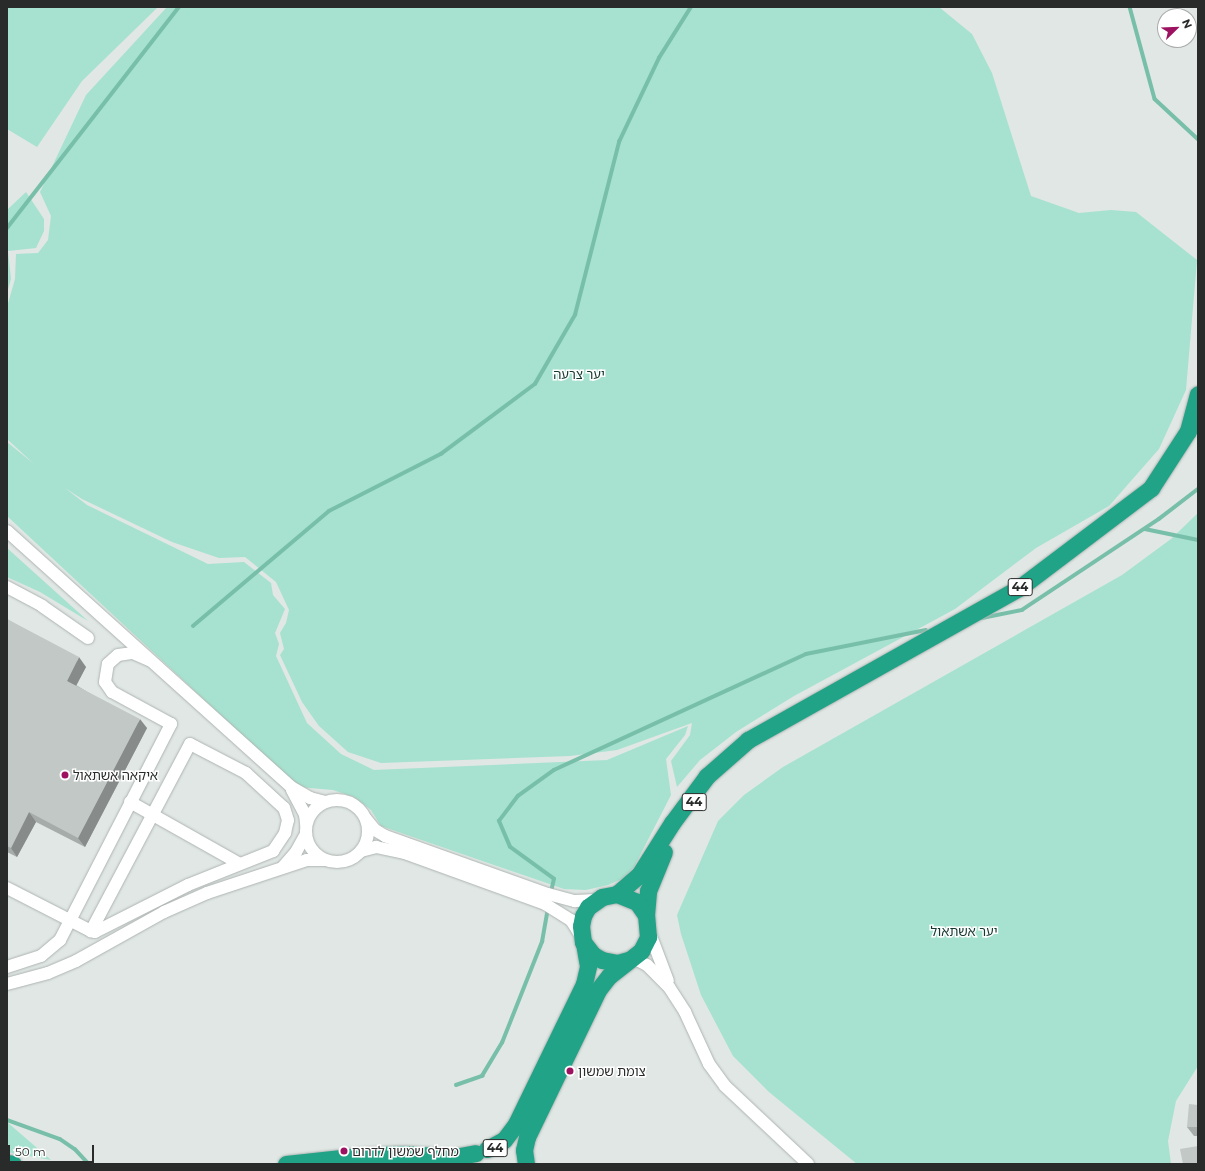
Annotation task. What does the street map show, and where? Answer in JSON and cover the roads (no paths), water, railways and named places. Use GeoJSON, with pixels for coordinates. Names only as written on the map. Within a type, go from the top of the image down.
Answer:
{"type":"FeatureCollection","features":[{"type":"Feature","properties":{"kind":"highway","name":"44"},"geometry":{"type":"LineString","coordinates":[[476,1155],[504,1140],[516,1124],[584,984],[588,962],[583,939],[583,916],[596,900],[617,894],[639,875],[672,823],[707,776],[748,740],[1019,588],[1151,488],[1188,431],[1198,394]]}},
{"type":"Feature","properties":{"kind":"highway","name":"44"},"geometry":{"type":"LineString","coordinates":[[525,1164],[524,1147],[529,1134],[598,990],[607,978],[631,959],[644,946],[648,923],[646,903],[655,872],[668,844],[694,802],[736,756],[785,718]]}},
{"type":"Feature","properties":{"kind":"highway"},"geometry":{"type":"LineString","coordinates":[[617,894],[637,902],[648,923]]}},
{"type":"Feature","properties":{"kind":"highway"},"geometry":{"type":"LineString","coordinates":[[583,939],[593,955],[602,960],[618,963],[631,959]]}},
{"type":"Feature","properties":{"kind":"highway","name":"44"},"geometry":{"type":"LineString","coordinates":[[476,1155],[508,1150],[525,1164]]}},
{"type":"Feature","properties":{"kind":"highway"},"geometry":{"type":"LineString","coordinates":[[286,1164],[358,1156],[403,1154],[454,1157],[476,1155]]}},
{"type":"Feature","properties":{"kind":"highway"},"geometry":{"type":"LineString","coordinates":[[7,1163],[13,1164]]}},
{"type":"Feature","properties":{"kind":"street"},"geometry":{"type":"LineString","coordinates":[[7,530],[291,787],[310,798],[325,802],[339,800],[348,802],[360,810],[375,830],[385,836],[551,901],[571,920],[583,939]]}},
{"type":"Feature","properties":{"kind":"street"},"geometry":{"type":"LineString","coordinates":[[7,587],[42,606],[88,638]]}},
{"type":"Feature","properties":{"kind":"street"},"geometry":{"type":"LineString","coordinates":[[7,967],[35,959],[52,949],[63,936],[171,724],[112,692],[105,682],[108,664],[118,655],[133,653],[151,661]]}},
{"type":"Feature","properties":{"kind":"street"},"geometry":{"type":"LineString","coordinates":[[7,888],[91,931],[99,930],[172,892],[273,851],[282,840],[288,820],[281,802],[246,773],[190,744],[91,931]]}},
{"type":"Feature","properties":{"kind":"street"},"geometry":{"type":"LineString","coordinates":[[291,787],[305,814],[306,829],[313,852],[325,860]]}},
{"type":"Feature","properties":{"kind":"street"},"geometry":{"type":"LineString","coordinates":[[130,802],[240,864]]}},
{"type":"Feature","properties":{"kind":"street"},"geometry":{"type":"LineString","coordinates":[[280,870],[294,856],[313,811],[325,802]]}},
{"type":"Feature","properties":{"kind":"street"},"geometry":{"type":"LineString","coordinates":[[361,851],[368,834],[366,819]]}},
{"type":"Feature","properties":{"kind":"street"},"geometry":{"type":"LineString","coordinates":[[7,984],[48,972],[76,961],[193,899],[307,860],[344,862],[361,851],[376,847],[405,853],[551,901],[596,900]]}},
{"type":"Feature","properties":{"kind":"street"},"geometry":{"type":"LineString","coordinates":[[648,923],[674,993],[721,1081],[808,1164]]}},
{"type":"Feature","properties":{"kind":"street"},"geometry":{"type":"LineString","coordinates":[[631,959],[647,965],[674,993]]}},
{"type":"Feature","properties":{"kind":"waterway"},"geometry":{"type":"LineString","coordinates":[[7,228],[179,7]]}},
{"type":"Feature","properties":{"kind":"waterway"},"geometry":{"type":"LineString","coordinates":[[193,626],[329,511],[441,454],[535,384],[575,315],[619,142],[659,58],[691,7]]}},
{"type":"Feature","properties":{"kind":"waterway"},"geometry":{"type":"LineString","coordinates":[[1130,7],[1155,99],[1198,139]]}},
{"type":"Feature","properties":{"kind":"waterway"},"geometry":{"type":"LineString","coordinates":[[982,618],[1022,610],[1159,519],[1198,489]]}},
{"type":"Feature","properties":{"kind":"waterway"},"geometry":{"type":"LineString","coordinates":[[1145,529],[1198,540]]}},
{"type":"Feature","properties":{"kind":"waterway"},"geometry":{"type":"LineString","coordinates":[[551,892],[554,879],[510,847],[499,821],[518,796],[554,770],[806,654],[926,630]]}},
{"type":"Feature","properties":{"kind":"waterway"},"geometry":{"type":"LineString","coordinates":[[456,1085],[482,1076],[502,1043],[542,942],[548,908]]}},
{"type":"Feature","properties":{"kind":"waterway"},"geometry":{"type":"LineString","coordinates":[[7,1120],[60,1139],[75,1149],[89,1164]]}},
{"type":"Feature","properties":{"kind":"place","name":"איקאה אשתאול"},"geometry":{"type":"Point","coordinates":[65,775]}},
{"type":"Feature","properties":{"kind":"place","name":"צומת שמשון"},"geometry":{"type":"Point","coordinates":[570,1071]}},
{"type":"Feature","properties":{"kind":"place","name":"מחלף שמשון לדרום"},"geometry":{"type":"Point","coordinates":[344,1151]}},
{"type":"Feature","properties":{"kind":"park label","name":"יער צרעה"},"geometry":{"type":"Point","coordinates":[579,374]}},
{"type":"Feature","properties":{"kind":"park label","name":"יער אשתאול"},"geometry":{"type":"Point","coordinates":[964,931]}}]}
